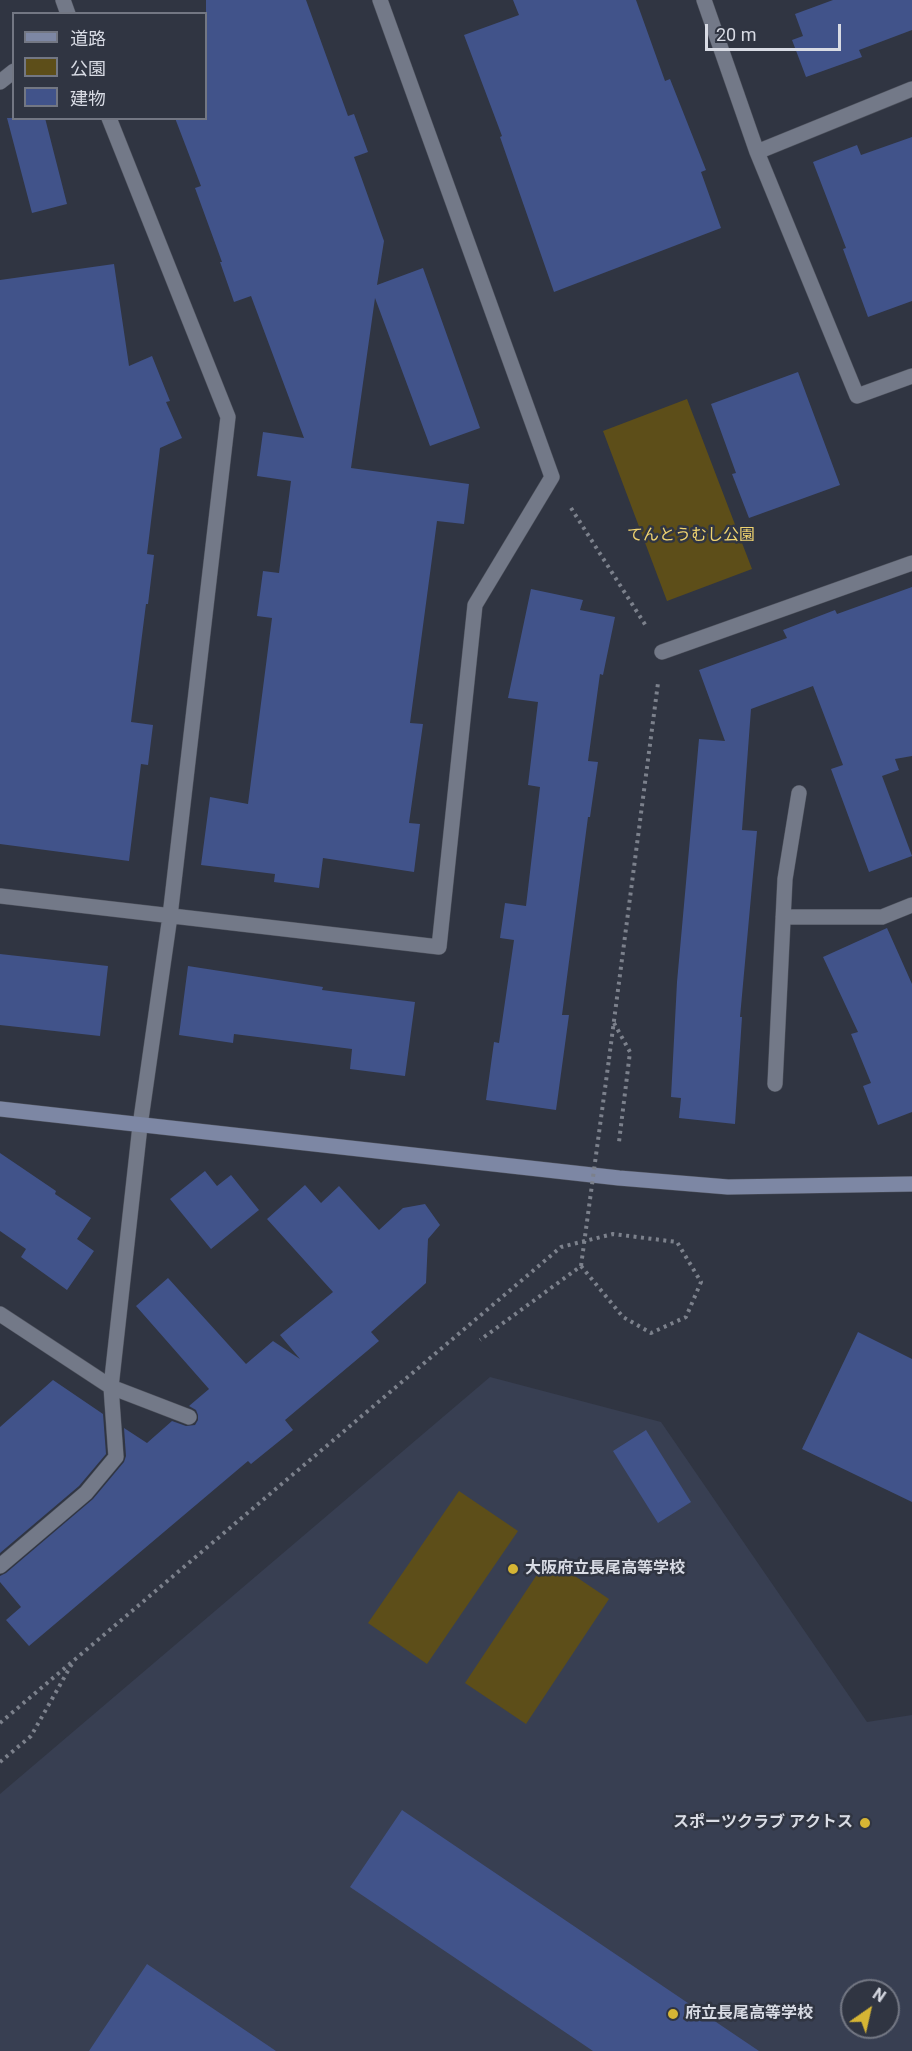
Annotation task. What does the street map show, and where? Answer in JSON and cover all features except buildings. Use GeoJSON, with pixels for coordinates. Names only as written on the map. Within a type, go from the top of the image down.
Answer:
{"type":"FeatureCollection","features":[{"type":"Feature","properties":{"kind":"street"},"geometry":{"type":"LineString","coordinates":[[0,896],[439,947],[475,605],[552,477],[380,0]]}},
{"type":"Feature","properties":{"kind":"street"},"geometry":{"type":"LineString","coordinates":[[704,0],[757,152],[857,396],[912,376]]}},
{"type":"Feature","properties":{"kind":"street"},"geometry":{"type":"LineString","coordinates":[[0,82],[12,72]]}},
{"type":"Feature","properties":{"kind":"street"},"geometry":{"type":"LineString","coordinates":[[757,152],[912,89]]}},
{"type":"Feature","properties":{"kind":"street"},"geometry":{"type":"LineString","coordinates":[[0,1566],[86,1492],[116,1457],[111,1387],[140,1126],[170,916],[228,417],[111,120]]}},
{"type":"Feature","properties":{"kind":"street"},"geometry":{"type":"LineString","coordinates":[[662,652],[912,563]]}},
{"type":"Feature","properties":{"kind":"street"},"geometry":{"type":"LineString","coordinates":[[775,1084],[785,879],[799,793]]}},
{"type":"Feature","properties":{"kind":"street"},"geometry":{"type":"LineString","coordinates":[[783,917],[882,917],[912,905]]}},
{"type":"Feature","properties":{"kind":"street"},"geometry":{"type":"LineString","coordinates":[[0,1109],[607,1177],[728,1187],[912,1184]]}},
{"type":"Feature","properties":{"kind":"street"},"geometry":{"type":"LineString","coordinates":[[0,1314],[111,1387],[189,1417]]}},
{"type":"Feature","properties":{"kind":"path"},"geometry":{"type":"LineString","coordinates":[[480,1340],[581,1266],[662,652],[552,477]]}},
{"type":"Feature","properties":{"kind":"path"},"geometry":{"type":"LineString","coordinates":[[614,1022],[630,1052],[619,1142]]}},
{"type":"Feature","properties":{"kind":"path"},"geometry":{"type":"LineString","coordinates":[[0,1723],[561,1247],[613,1234],[677,1242],[701,1282],[686,1317],[651,1334],[623,1317],[581,1266]]}},
{"type":"Feature","properties":{"kind":"path"},"geometry":{"type":"LineString","coordinates":[[0,1762],[32,1736],[76,1658]]}},
{"type":"Feature","properties":{"kind":"shaded area","name":"大阪府立長尾高等学校"},"geometry":{"type":"Polygon","coordinates":[[[490,1377],[661,1422],[867,1722],[912,1715],[912,2051],[0,2051],[0,1794],[490,1377]]]}},
{"type":"Feature","properties":{"kind":"green space","name":"てんとうむし公園"},"geometry":{"type":"Polygon","coordinates":[[[687,399],[752,569],[667,601],[603,431],[687,399]]]}},
{"type":"Feature","properties":{"kind":"green space"},"geometry":{"type":"Polygon","coordinates":[[[459,1491],[518,1531],[427,1664],[368,1623],[459,1491]]]}},
{"type":"Feature","properties":{"kind":"green space"},"geometry":{"type":"Polygon","coordinates":[[[548,1558],[609,1599],[526,1724],[465,1683],[548,1558]]]}},
{"type":"Feature","properties":{"kind":"place","name":"大阪府立長尾高等学校"},"geometry":{"type":"Point","coordinates":[513,1569]}},
{"type":"Feature","properties":{"kind":"place","name":"スポーツクラブ アクトス"},"geometry":{"type":"Point","coordinates":[865,1823]}},
{"type":"Feature","properties":{"kind":"place","name":"府立長尾高等学校"},"geometry":{"type":"Point","coordinates":[673,2014]}}]}
